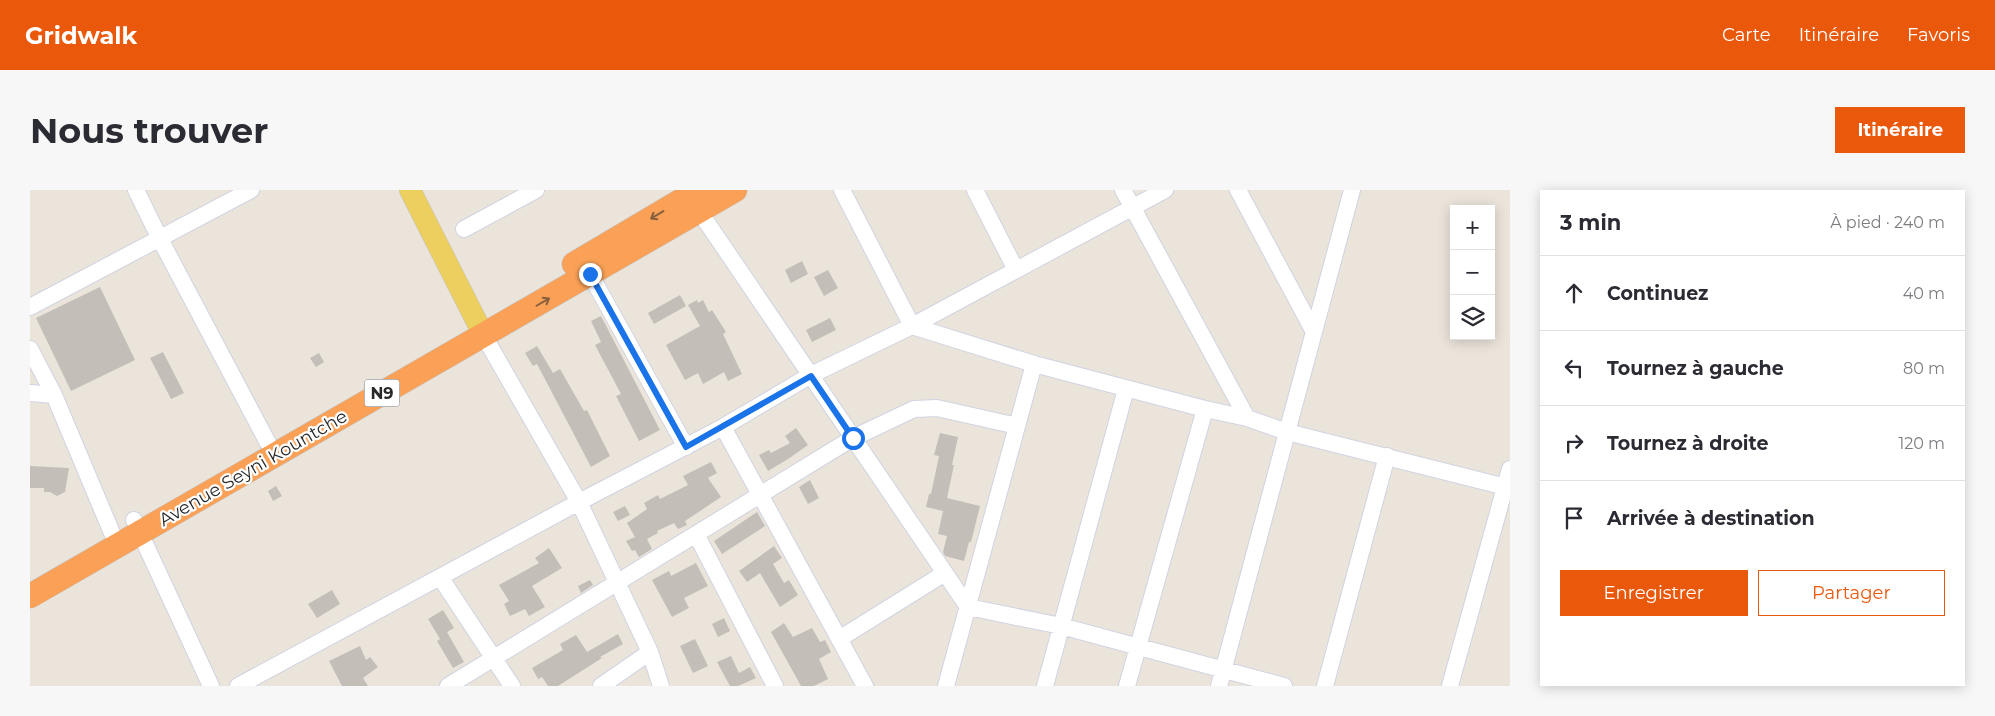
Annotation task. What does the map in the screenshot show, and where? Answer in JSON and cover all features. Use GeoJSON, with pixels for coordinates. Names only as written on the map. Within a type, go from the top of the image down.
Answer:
{"type":"FeatureCollection","features":[{"type":"Feature","properties":{"kind":"highway","name":"Avenue Seyni Kountche"},"geometry":{"type":"LineString","coordinates":[[30,579],[112,533],[138,527],[275,454],[693,197],[735,190]]}},
{"type":"Feature","properties":{"kind":"highway","name":"Avenue Seyni Kountche"},"geometry":{"type":"LineString","coordinates":[[30,596],[268,442],[480,329],[590,274],[693,197]]}},
{"type":"Feature","properties":{"kind":"main road"},"geometry":{"type":"LineString","coordinates":[[410,190],[480,329]]}},
{"type":"Feature","properties":{"kind":"street"},"geometry":{"type":"LineString","coordinates":[[136,190],[268,442]]}},
{"type":"Feature","properties":{"kind":"street"},"geometry":{"type":"LineString","coordinates":[[30,307],[251,190]]}},
{"type":"Feature","properties":{"kind":"street"},"geometry":{"type":"LineString","coordinates":[[464,229],[536,190]]}},
{"type":"Feature","properties":{"kind":"street"},"geometry":{"type":"LineString","coordinates":[[842,190],[912,326],[1034,364],[1126,389],[1247,418],[1287,432],[1507,488]]}},
{"type":"Feature","properties":{"kind":"street"},"geometry":{"type":"LineString","coordinates":[[975,190],[1016,270]]}},
{"type":"Feature","properties":{"kind":"street"},"geometry":{"type":"LineString","coordinates":[[1123,190],[1247,418]]}},
{"type":"Feature","properties":{"kind":"street"},"geometry":{"type":"LineString","coordinates":[[238,686],[579,502],[723,427],[811,376],[912,326],[1165,190]]}},
{"type":"Feature","properties":{"kind":"street"},"geometry":{"type":"LineString","coordinates":[[1238,190],[1314,332]]}},
{"type":"Feature","properties":{"kind":"street"},"geometry":{"type":"LineString","coordinates":[[1219,686],[1352,190]]}},
{"type":"Feature","properties":{"kind":"street"},"geometry":{"type":"LineString","coordinates":[[693,197],[811,376],[968,607],[1061,626],[1284,686]]}},
{"type":"Feature","properties":{"kind":"street"},"geometry":{"type":"LineString","coordinates":[[590,274],[686,447]]}},
{"type":"Feature","properties":{"kind":"street"},"geometry":{"type":"LineString","coordinates":[[480,329],[579,502],[650,652],[661,686]]}},
{"type":"Feature","properties":{"kind":"street"},"geometry":{"type":"LineString","coordinates":[[30,350],[54,395],[112,533]]}},
{"type":"Feature","properties":{"kind":"street"},"geometry":{"type":"LineString","coordinates":[[946,686],[1034,364]]}},
{"type":"Feature","properties":{"kind":"street"},"geometry":{"type":"LineString","coordinates":[[1045,686],[1126,389]]}},
{"type":"Feature","properties":{"kind":"street"},"geometry":{"type":"LineString","coordinates":[[30,393],[54,395]]}},
{"type":"Feature","properties":{"kind":"street"},"geometry":{"type":"LineString","coordinates":[[448,686],[853,438],[914,409],[937,408],[1017,426]]}},
{"type":"Feature","properties":{"kind":"street"},"geometry":{"type":"LineString","coordinates":[[1127,686],[1205,409]]}},
{"type":"Feature","properties":{"kind":"street"},"geometry":{"type":"LineString","coordinates":[[723,427],[865,686]]}},
{"type":"Feature","properties":{"kind":"street"},"geometry":{"type":"LineString","coordinates":[[1325,686],[1387,456]]}},
{"type":"Feature","properties":{"kind":"street"},"geometry":{"type":"LineString","coordinates":[[1450,686],[1507,488],[1510,469]]}},
{"type":"Feature","properties":{"kind":"street"},"geometry":{"type":"LineString","coordinates":[[138,527],[210,686]]}},
{"type":"Feature","properties":{"kind":"street"},"geometry":{"type":"LineString","coordinates":[[696,534],[775,686]]}},
{"type":"Feature","properties":{"kind":"street"},"geometry":{"type":"LineString","coordinates":[[839,640],[945,573]]}},
{"type":"Feature","properties":{"kind":"street"},"geometry":{"type":"LineString","coordinates":[[440,577],[512,686]]}},
{"type":"Feature","properties":{"kind":"street"},"geometry":{"type":"LineString","coordinates":[[601,686],[650,652]]}},
{"type":"Feature","properties":{"kind":"building"},"geometry":{"type":"Polygon","coordinates":[[[802,261],[808,274],[791,283],[785,270],[802,261]]]}},
{"type":"Feature","properties":{"kind":"building"},"geometry":{"type":"Polygon","coordinates":[[[828,270],[838,288],[824,296],[814,277],[828,270]]]}},
{"type":"Feature","properties":{"kind":"building"},"geometry":{"type":"Polygon","coordinates":[[[100,287],[135,360],[71,391],[36,318],[100,287]]]}},
{"type":"Feature","properties":{"kind":"building"},"geometry":{"type":"Polygon","coordinates":[[[680,295],[686,306],[654,324],[648,313],[680,295]]]}},
{"type":"Feature","properties":{"kind":"building"},"geometry":{"type":"Polygon","coordinates":[[[697,300],[698,303],[703,300],[709,312],[712,310],[726,332],[723,334],[742,374],[728,381],[724,372],[703,384],[698,373],[685,380],[666,345],[700,326],[688,305],[697,300]]]}},
{"type":"Feature","properties":{"kind":"building"},"geometry":{"type":"Polygon","coordinates":[[[601,316],[660,430],[639,441],[616,396],[621,394],[595,345],[601,342],[591,321],[601,316]]]}},
{"type":"Feature","properties":{"kind":"building"},"geometry":{"type":"Polygon","coordinates":[[[830,318],[836,330],[812,342],[806,330],[830,318]]]}},
{"type":"Feature","properties":{"kind":"building"},"geometry":{"type":"Polygon","coordinates":[[[537,346],[553,373],[560,369],[584,411],[587,410],[610,456],[591,467],[537,364],[533,366],[525,353],[537,346]]]}},
{"type":"Feature","properties":{"kind":"building"},"geometry":{"type":"Polygon","coordinates":[[[163,352],[184,393],[171,399],[150,358],[163,352]]]}},
{"type":"Feature","properties":{"kind":"building"},"geometry":{"type":"Polygon","coordinates":[[[319,353],[324,362],[316,367],[310,358],[319,353]]]}},
{"type":"Feature","properties":{"kind":"building"},"geometry":{"type":"Polygon","coordinates":[[[796,428],[808,445],[768,471],[759,455],[769,450],[771,453],[790,443],[785,436],[796,428]]]}},
{"type":"Feature","properties":{"kind":"building"},"geometry":{"type":"Polygon","coordinates":[[[940,433],[958,437],[947,498],[980,506],[964,561],[945,556],[943,552],[947,536],[938,534],[943,511],[926,507],[929,494],[931,494],[939,456],[934,455],[940,433]]]}},
{"type":"Feature","properties":{"kind":"building"},"geometry":{"type":"Polygon","coordinates":[[[711,462],[717,473],[708,478],[721,497],[685,521],[687,525],[678,529],[674,523],[657,531],[658,533],[647,539],[652,549],[639,557],[635,550],[632,551],[626,541],[635,537],[627,523],[647,509],[644,503],[658,495],[660,499],[688,485],[683,476],[711,462]]]}},
{"type":"Feature","properties":{"kind":"building"},"geometry":{"type":"Polygon","coordinates":[[[30,466],[69,468],[65,492],[57,496],[50,492],[44,492],[44,488],[30,488],[30,466]]]}},
{"type":"Feature","properties":{"kind":"building"},"geometry":{"type":"Polygon","coordinates":[[[810,480],[819,498],[808,504],[799,487],[810,480]]]}},
{"type":"Feature","properties":{"kind":"building"},"geometry":{"type":"Polygon","coordinates":[[[276,486],[282,496],[273,501],[268,491],[276,486]]]}},
{"type":"Feature","properties":{"kind":"building"},"geometry":{"type":"Polygon","coordinates":[[[625,506],[630,515],[618,521],[613,512],[625,506]]]}},
{"type":"Feature","properties":{"kind":"building"},"geometry":{"type":"Polygon","coordinates":[[[757,512],[765,526],[722,554],[714,541],[757,512]]]}},
{"type":"Feature","properties":{"kind":"building"},"geometry":{"type":"Polygon","coordinates":[[[774,546],[782,558],[773,564],[784,583],[789,580],[798,595],[780,607],[760,573],[747,582],[739,571],[774,546]]]}},
{"type":"Feature","properties":{"kind":"building"},"geometry":{"type":"Polygon","coordinates":[[[549,548],[562,568],[532,586],[545,607],[529,616],[525,609],[510,616],[504,604],[509,601],[499,585],[539,563],[535,558],[549,548]]]}},
{"type":"Feature","properties":{"kind":"building"},"geometry":{"type":"Polygon","coordinates":[[[696,563],[708,586],[684,598],[689,608],[672,617],[652,580],[669,571],[671,576],[696,563]]]}},
{"type":"Feature","properties":{"kind":"building"},"geometry":{"type":"Polygon","coordinates":[[[590,580],[593,585],[581,593],[578,586],[590,580]]]}},
{"type":"Feature","properties":{"kind":"building"},"geometry":{"type":"Polygon","coordinates":[[[332,590],[340,604],[317,618],[308,604],[332,590]]]}},
{"type":"Feature","properties":{"kind":"building"},"geometry":{"type":"Polygon","coordinates":[[[443,610],[454,628],[447,632],[464,662],[453,668],[437,641],[440,639],[428,619],[443,610]]]}},
{"type":"Feature","properties":{"kind":"building"},"geometry":{"type":"Polygon","coordinates":[[[724,618],[730,631],[718,637],[712,624],[724,618]]]}},
{"type":"Feature","properties":{"kind":"building"},"geometry":{"type":"Polygon","coordinates":[[[784,623],[793,637],[812,628],[820,642],[825,640],[831,652],[819,659],[828,679],[814,686],[801,686],[771,632],[784,623]]]}},
{"type":"Feature","properties":{"kind":"building"},"geometry":{"type":"Polygon","coordinates":[[[618,634],[623,644],[600,657],[602,658],[558,686],[548,686],[542,677],[538,679],[532,668],[563,650],[560,644],[576,635],[587,652],[618,634]]]}},
{"type":"Feature","properties":{"kind":"building"},"geometry":{"type":"Polygon","coordinates":[[[695,639],[708,666],[693,673],[680,646],[695,639]]]}},
{"type":"Feature","properties":{"kind":"building"},"geometry":{"type":"Polygon","coordinates":[[[360,646],[366,660],[370,657],[378,667],[363,678],[368,686],[342,686],[329,661],[360,646]]]}},
{"type":"Feature","properties":{"kind":"building"},"geometry":{"type":"Polygon","coordinates":[[[731,656],[739,673],[750,667],[756,678],[738,686],[730,686],[717,662],[731,656]]]}},
{"type":"Feature","properties":{"kind":"route"},"geometry":{"type":"LineString","coordinates":[[590,274],[686,447],[811,376],[853,438]]}}]}
